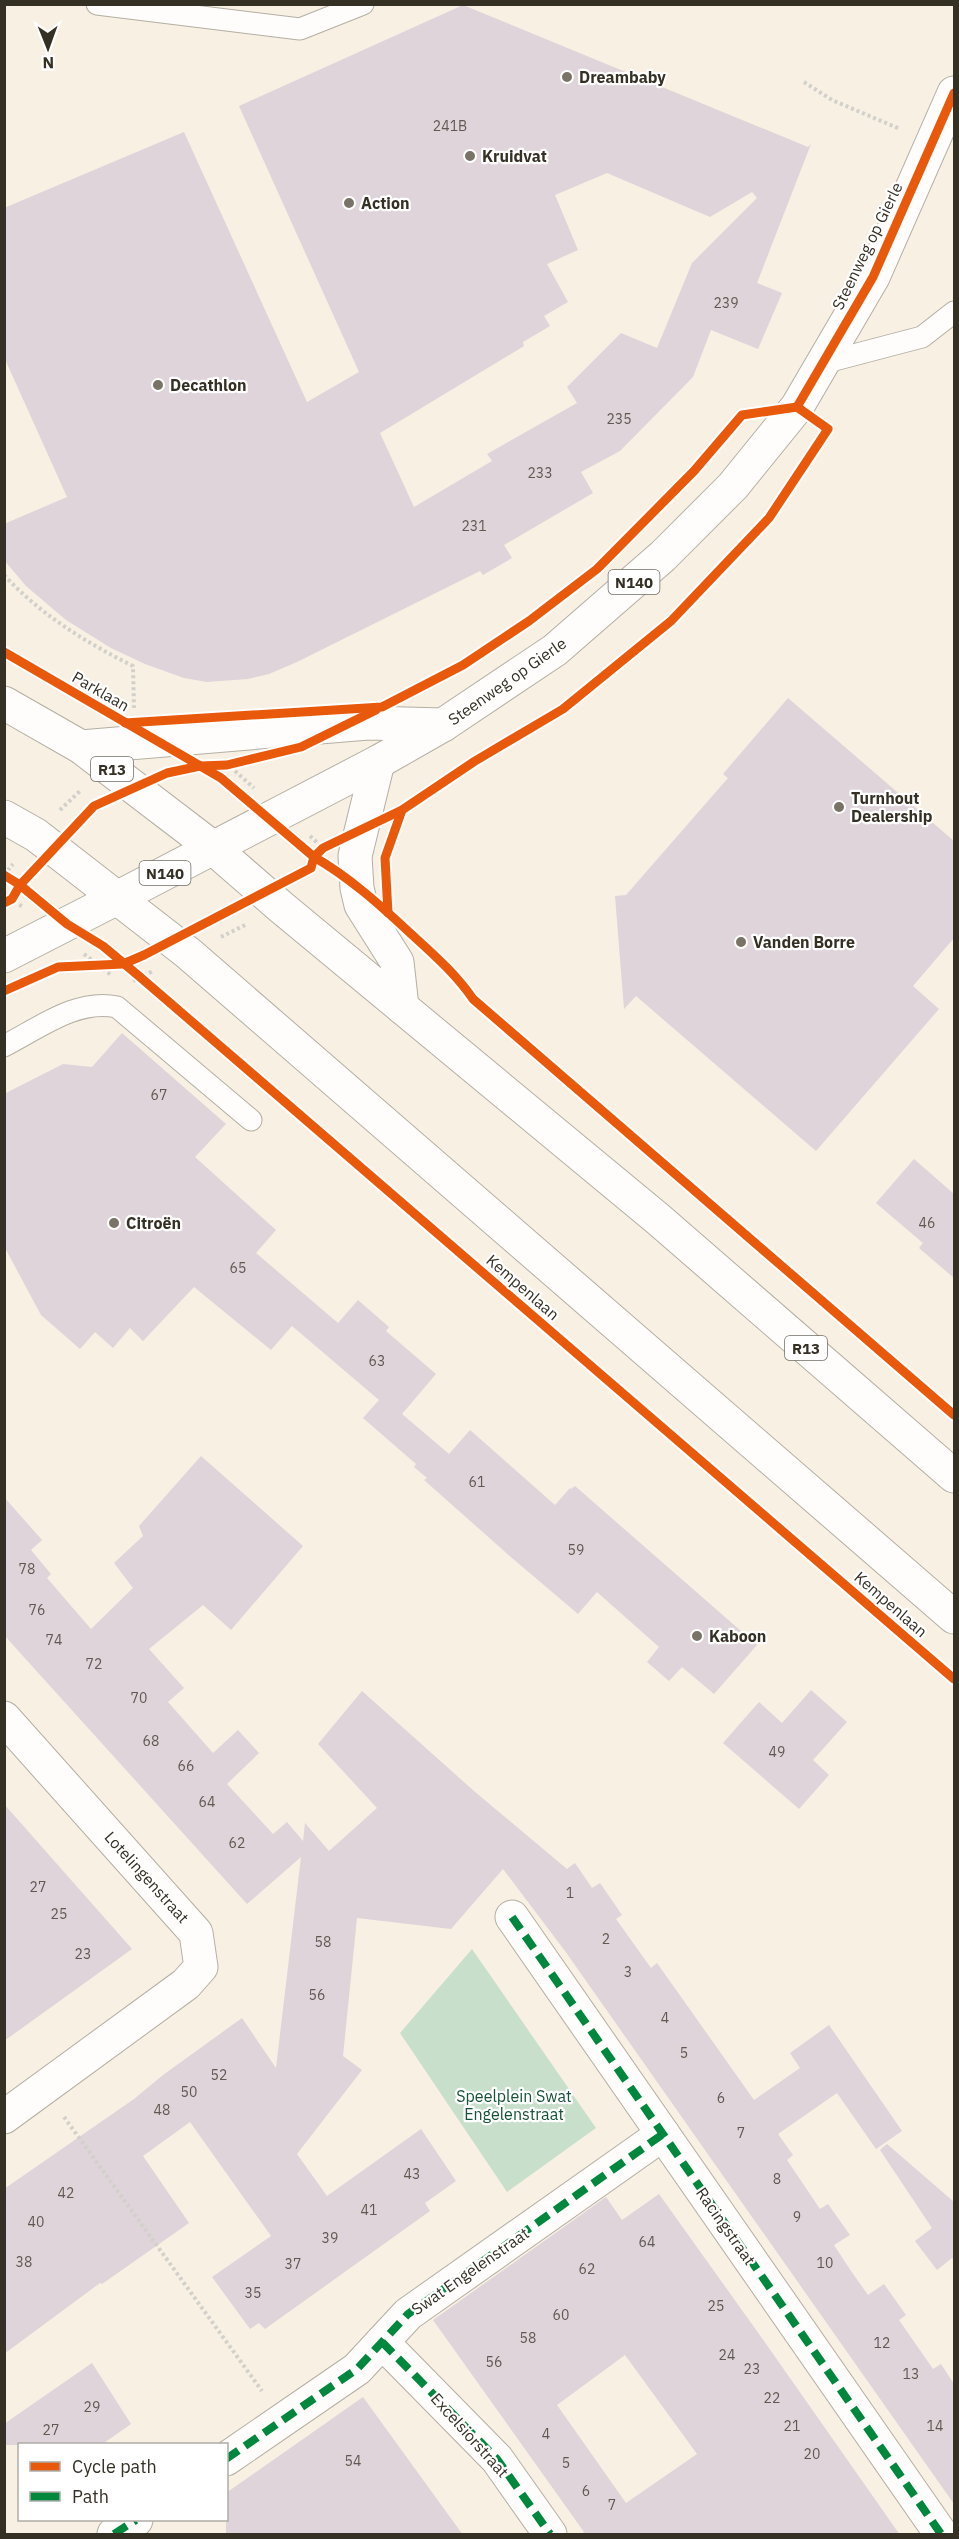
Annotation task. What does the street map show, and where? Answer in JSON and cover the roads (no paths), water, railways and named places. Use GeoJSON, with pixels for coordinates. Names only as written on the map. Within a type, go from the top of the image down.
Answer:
{"type":"FeatureCollection","features":[{"type":"Feature","properties":{"kind":"main road","name":"Steenweg op Gierle"},"geometry":{"type":"LineString","coordinates":[[4,956],[378,762],[443,725],[555,650],[663,556],[733,486],[797,407],[873,277],[934,143],[954,93]]}},
{"type":"Feature","properties":{"kind":"main road","name":"R13"},"geometry":{"type":"LineString","coordinates":[[4,703],[81,747],[212,847],[658,1219],[954,1476]]}},
{"type":"Feature","properties":{"kind":"main road"},"geometry":{"type":"LineString","coordinates":[[81,747],[368,723],[443,725]]}},
{"type":"Feature","properties":{"kind":"main road"},"geometry":{"type":"LineString","coordinates":[[378,762],[355,856],[357,888],[361,905],[397,962],[402,1007]]}},
{"type":"Feature","properties":{"kind":"main road"},"geometry":{"type":"LineString","coordinates":[[4,817],[36,835],[117,898]]}},
{"type":"Feature","properties":{"kind":"main road","name":"Kempenlaan"},"geometry":{"type":"LineString","coordinates":[[117,898],[188,953],[954,1617]]}},
{"type":"Feature","properties":{"kind":"main road","name":"Lotelingenstraat"},"geometry":{"type":"LineString","coordinates":[[4,1718],[196,1933],[201,1967],[186,1984],[4,2117]]}},
{"type":"Feature","properties":{"kind":"main road","name":"Racingstraat"},"geometry":{"type":"LineString","coordinates":[[512,1917],[941,2535]]}},
{"type":"Feature","properties":{"kind":"main road","name":"Swat Engelenstraat"},"geometry":{"type":"LineString","coordinates":[[228,2458],[357,2369],[408,2314],[663,2134]]}},
{"type":"Feature","properties":{"kind":"main road","name":"Excelsiorstraat"},"geometry":{"type":"LineString","coordinates":[[382,2342],[497,2459],[550,2535]]}},
{"type":"Feature","properties":{"kind":"main road"},"geometry":{"type":"LineString","coordinates":[[114,2535],[135,2521]]}},
{"type":"Feature","properties":{"kind":"lane"},"geometry":{"type":"LineString","coordinates":[[97,4],[300,29],[363,4]]}},
{"type":"Feature","properties":{"kind":"lane"},"geometry":{"type":"LineString","coordinates":[[823,363],[922,337],[954,312]]}},
{"type":"Feature","properties":{"kind":"lane"},"geometry":{"type":"LineString","coordinates":[[4,1046],[77,1009],[102,1004],[117,1007],[251,1119]]}},
{"type":"Feature","properties":{"kind":"place","name":"Dreambaby"},"geometry":{"type":"Point","coordinates":[567,77]}},
{"type":"Feature","properties":{"kind":"place","name":"Kruidvat"},"geometry":{"type":"Point","coordinates":[470,156]}},
{"type":"Feature","properties":{"kind":"place","name":"Action"},"geometry":{"type":"Point","coordinates":[349,203]}},
{"type":"Feature","properties":{"kind":"place","name":"Decathlon"},"geometry":{"type":"Point","coordinates":[158,385]}},
{"type":"Feature","properties":{"kind":"place","name":"Turnhout Dealership"},"geometry":{"type":"Point","coordinates":[839,807]}},
{"type":"Feature","properties":{"kind":"place","name":"Vanden Borre"},"geometry":{"type":"Point","coordinates":[741,942]}},
{"type":"Feature","properties":{"kind":"place","name":"Citroën"},"geometry":{"type":"Point","coordinates":[114,1223]}},
{"type":"Feature","properties":{"kind":"place","name":"Kaboon"},"geometry":{"type":"Point","coordinates":[697,1636]}},
{"type":"Feature","properties":{"kind":"park label","name":"Speelplein Swat Engelenstraat"},"geometry":{"type":"Point","coordinates":[514,2105]}}]}
